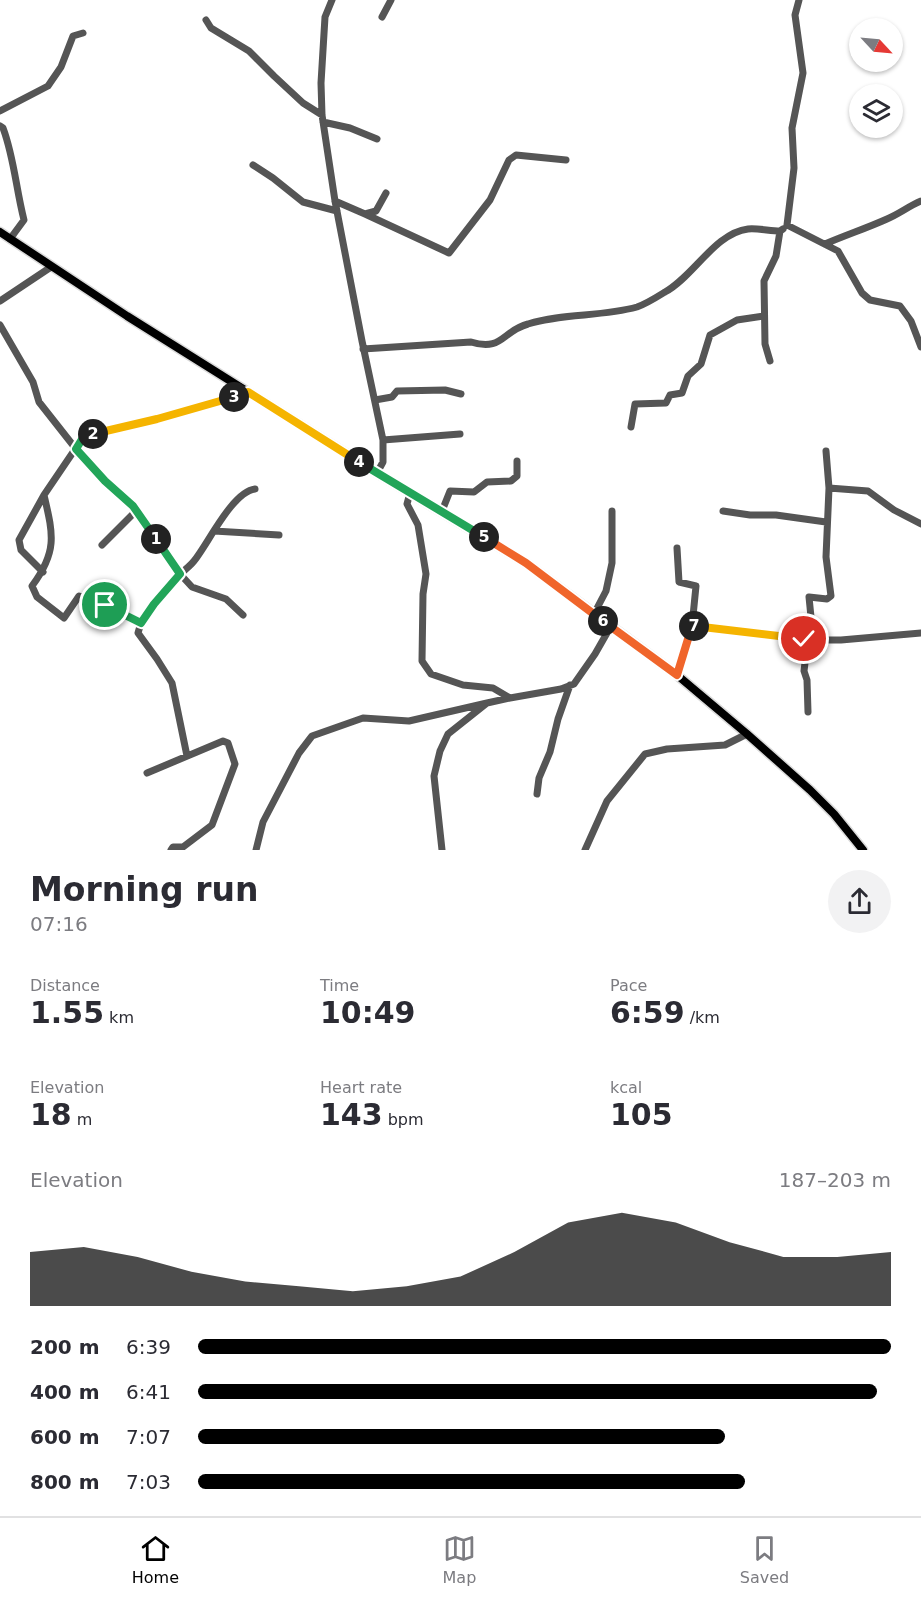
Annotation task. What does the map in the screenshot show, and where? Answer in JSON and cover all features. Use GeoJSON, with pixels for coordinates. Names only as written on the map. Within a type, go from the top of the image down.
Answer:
{"type":"FeatureCollection","features":[{"type":"Feature","properties":{"kind":"main road"},"geometry":{"type":"LineString","coordinates":[[0,232],[248,392],[526,563],[677,675],[747,734],[810,790],[834,814],[863,850]]}},
{"type":"Feature","properties":{"kind":"street"},"geometry":{"type":"LineString","coordinates":[[332,0],[326,17],[321,83],[323,119],[335,201],[383,440],[383,462],[377,473]]}},
{"type":"Feature","properties":{"kind":"street"},"geometry":{"type":"LineString","coordinates":[[382,17],[391,0]]}},
{"type":"Feature","properties":{"kind":"street"},"geometry":{"type":"LineString","coordinates":[[770,361],[765,344],[764,281],[776,256],[780,231],[787,225],[794,168],[792,128],[803,73],[795,15],[799,0]]}},
{"type":"Feature","properties":{"kind":"street"},"geometry":{"type":"LineString","coordinates":[[206,20],[211,28],[249,51],[273,76],[323,119],[377,139]]}},
{"type":"Feature","properties":{"kind":"street"},"geometry":{"type":"LineString","coordinates":[[0,111],[48,86],[61,67],[73,36],[84,33]]}},
{"type":"Feature","properties":{"kind":"street"},"geometry":{"type":"LineString","coordinates":[[0,126],[11,149],[14,178],[24,220],[10,239]]}},
{"type":"Feature","properties":{"kind":"street"},"geometry":{"type":"LineString","coordinates":[[335,201],[449,253],[490,200],[508,160],[516,155],[566,160]]}},
{"type":"Feature","properties":{"kind":"street"},"geometry":{"type":"LineString","coordinates":[[253,165],[303,202],[337,211]]}},
{"type":"Feature","properties":{"kind":"street"},"geometry":{"type":"LineString","coordinates":[[365,214],[376,211],[386,194]]}},
{"type":"Feature","properties":{"kind":"street"},"geometry":{"type":"LineString","coordinates":[[825,244],[853,231],[891,218],[921,201]]}},
{"type":"Feature","properties":{"kind":"street"},"geometry":{"type":"LineString","coordinates":[[787,225],[838,250],[862,293],[870,300],[900,306],[911,321],[921,347]]}},
{"type":"Feature","properties":{"kind":"street"},"geometry":{"type":"LineString","coordinates":[[363,349],[471,342],[483,346],[497,343],[516,327],[540,320],[637,307],[668,291],[688,276],[709,252],[730,236],[747,229],[780,231]]}},
{"type":"Feature","properties":{"kind":"street"},"geometry":{"type":"LineString","coordinates":[[0,301],[51,267]]}},
{"type":"Feature","properties":{"kind":"street"},"geometry":{"type":"LineString","coordinates":[[631,427],[635,404],[666,403],[670,395],[682,393],[688,376],[701,364],[710,335],[737,320],[764,316]]}},
{"type":"Feature","properties":{"kind":"street"},"geometry":{"type":"LineString","coordinates":[[0,325],[25,365],[39,402],[76,449],[136,511],[180,574],[192,587],[226,599],[243,615]]}},
{"type":"Feature","properties":{"kind":"street"},"geometry":{"type":"LineString","coordinates":[[375,400],[392,397],[397,391],[445,390],[461,394]]}},
{"type":"Feature","properties":{"kind":"street"},"geometry":{"type":"LineString","coordinates":[[43,572],[21,550],[19,540],[44,495],[84,436],[157,419],[248,392]]}},
{"type":"Feature","properties":{"kind":"street"},"geometry":{"type":"LineString","coordinates":[[383,440],[460,434]]}},
{"type":"Feature","properties":{"kind":"street"},"geometry":{"type":"LineString","coordinates":[[807,712],[807,680],[804,671],[807,646],[804,639],[811,617],[809,597],[827,598],[831,596],[826,557],[829,488],[826,451]]}},
{"type":"Feature","properties":{"kind":"street"},"geometry":{"type":"LineString","coordinates":[[442,511],[450,491],[474,492],[487,482],[511,481],[517,476],[517,461]]}},
{"type":"Feature","properties":{"kind":"street"},"geometry":{"type":"LineString","coordinates":[[829,488],[867,491],[894,510],[921,524]]}},
{"type":"Feature","properties":{"kind":"street"},"geometry":{"type":"LineString","coordinates":[[187,756],[171,683],[157,658],[138,633],[141,623],[154,604],[180,574],[193,563],[242,495],[255,489]]}},
{"type":"Feature","properties":{"kind":"street"},"geometry":{"type":"LineString","coordinates":[[410,493],[407,504],[418,525],[426,574],[423,594],[422,661],[431,674],[463,685],[493,688],[510,698]]}},
{"type":"Feature","properties":{"kind":"street"},"geometry":{"type":"LineString","coordinates":[[44,495],[53,534],[43,572],[32,586],[37,597],[64,618],[79,596],[105,605],[141,623]]}},
{"type":"Feature","properties":{"kind":"street"},"geometry":{"type":"LineString","coordinates":[[102,545],[136,511]]}},
{"type":"Feature","properties":{"kind":"street"},"geometry":{"type":"LineString","coordinates":[[723,511],[826,522]]}},
{"type":"Feature","properties":{"kind":"street"},"geometry":{"type":"LineString","coordinates":[[594,614],[606,591],[612,563],[612,512]]}},
{"type":"Feature","properties":{"kind":"street"},"geometry":{"type":"LineString","coordinates":[[214,531],[279,535]]}},
{"type":"Feature","properties":{"kind":"street"},"geometry":{"type":"LineString","coordinates":[[677,548],[679,582],[696,586],[692,626],[677,675]]}},
{"type":"Feature","properties":{"kind":"street"},"geometry":{"type":"LineString","coordinates":[[256,850],[263,822],[299,753],[312,736],[363,718],[409,721],[561,689],[574,684],[611,626]]}},
{"type":"Feature","properties":{"kind":"street"},"geometry":{"type":"LineString","coordinates":[[692,626],[804,639],[841,640],[921,633]]}},
{"type":"Feature","properties":{"kind":"street"},"geometry":{"type":"LineString","coordinates":[[537,794],[539,778],[550,752],[558,718],[570,685]]}},
{"type":"Feature","properties":{"kind":"street"},"geometry":{"type":"LineString","coordinates":[[442,850],[434,776],[440,750],[448,734],[487,703]]}},
{"type":"Feature","properties":{"kind":"street"},"geometry":{"type":"LineString","coordinates":[[585,850],[608,801],[645,754],[667,749],[725,745],[747,734]]}},
{"type":"Feature","properties":{"kind":"street"},"geometry":{"type":"LineString","coordinates":[[147,773],[223,741],[228,743],[235,764],[212,825],[183,847],[173,847],[171,850]]}},
{"type":"Feature","properties":{"kind":"route"},"geometry":{"type":"LineString","coordinates":[[105,605],[141,623],[141,619],[180,574],[133,506],[105,481],[76,449],[84,436],[157,419],[248,392],[526,563],[677,675],[692,626],[804,639]]}}]}
